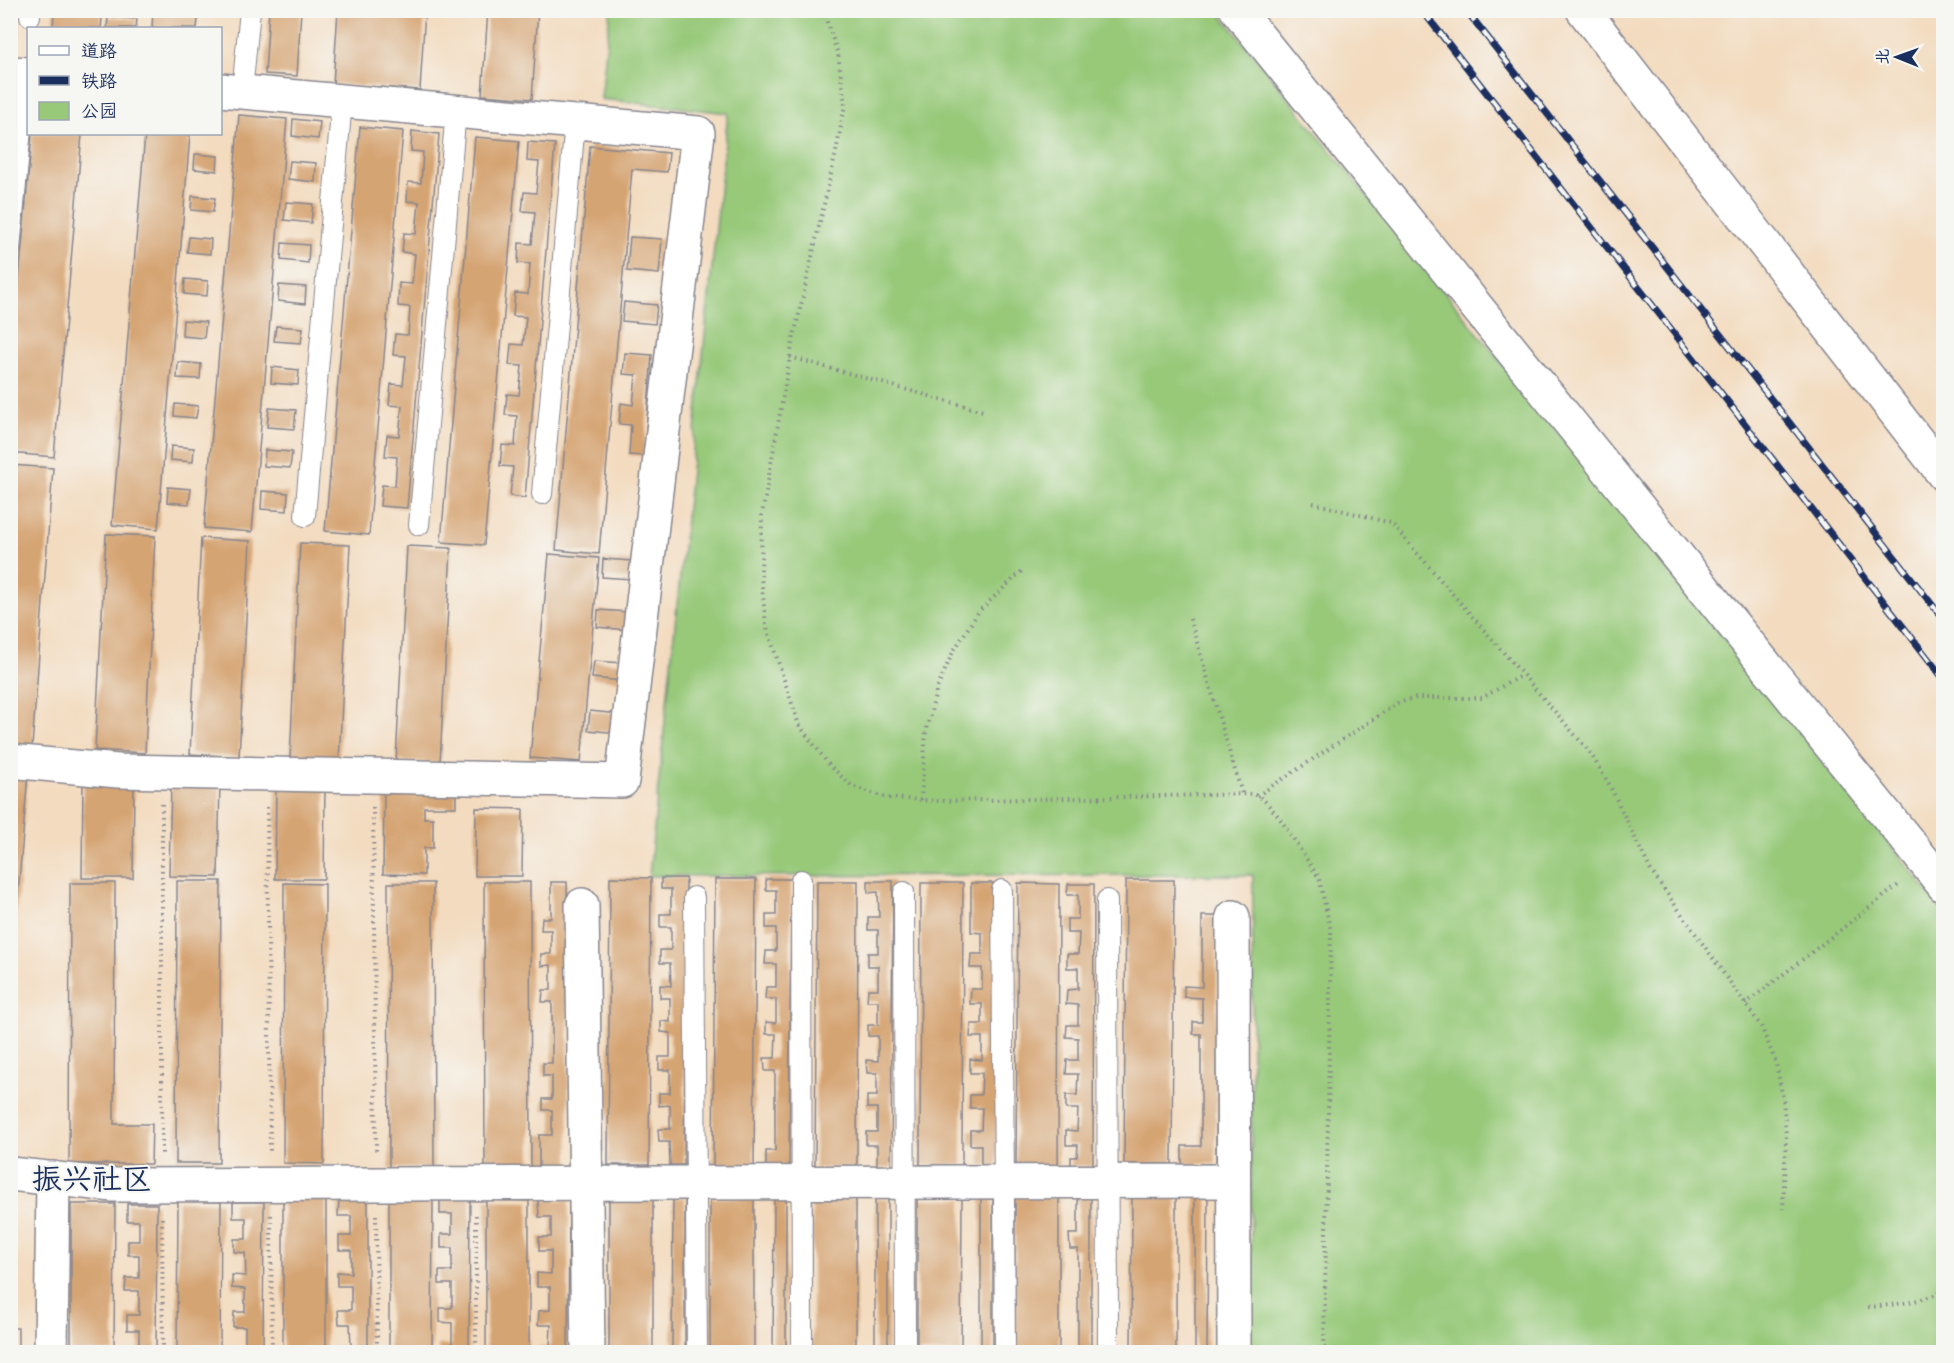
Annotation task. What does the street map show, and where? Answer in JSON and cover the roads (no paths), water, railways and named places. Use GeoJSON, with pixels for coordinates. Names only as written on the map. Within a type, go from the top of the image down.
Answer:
{"type":"FeatureCollection","features":[{"type":"Feature","properties":{"kind":"street"},"geometry":{"type":"LineString","coordinates":[[1237,10],[1935,875]]}},
{"type":"Feature","properties":{"kind":"street"},"geometry":{"type":"LineString","coordinates":[[1583,10],[1944,475]]}},
{"type":"Feature","properties":{"kind":"street"},"geometry":{"type":"LineString","coordinates":[[10,761],[118,771],[622,781],[698,133],[231,91]]}},
{"type":"Feature","properties":{"kind":"street"},"geometry":{"type":"LineString","coordinates":[[582,905],[588,1353]]}},
{"type":"Feature","properties":{"kind":"street"},"geometry":{"type":"LineString","coordinates":[[1233,917],[1234,1353]]}},
{"type":"Feature","properties":{"kind":"street"},"geometry":{"type":"LineString","coordinates":[[10,1174],[113,1185],[1233,1181]]}},
{"type":"Feature","properties":{"kind":"street"},"geometry":{"type":"LineString","coordinates":[[51,1353],[53,1178]]}},
{"type":"Feature","properties":{"kind":"lane"},"geometry":{"type":"LineString","coordinates":[[231,91],[250,10]]}},
{"type":"Feature","properties":{"kind":"lane"},"geometry":{"type":"LineString","coordinates":[[10,249],[22,74]]}},
{"type":"Feature","properties":{"kind":"lane"},"geometry":{"type":"LineString","coordinates":[[305,516],[342,101]]}},
{"type":"Feature","properties":{"kind":"lane"},"geometry":{"type":"LineString","coordinates":[[419,525],[456,111]]}},
{"type":"Feature","properties":{"kind":"lane"},"geometry":{"type":"LineString","coordinates":[[542,494],[575,122]]}},
{"type":"Feature","properties":{"kind":"lane"},"geometry":{"type":"LineString","coordinates":[[801,880],[802,1353]]}},
{"type":"Feature","properties":{"kind":"lane"},"geometry":{"type":"LineString","coordinates":[[1002,890],[1005,1353]]}},
{"type":"Feature","properties":{"kind":"lane"},"geometry":{"type":"LineString","coordinates":[[904,891],[905,1353]]}},
{"type":"Feature","properties":{"kind":"lane"},"geometry":{"type":"LineString","coordinates":[[694,897],[697,1353]]}},
{"type":"Feature","properties":{"kind":"lane"},"geometry":{"type":"LineString","coordinates":[[1107,900],[1108,1353]]}},
{"type":"Feature","properties":{"kind":"railway"},"geometry":{"type":"LineString","coordinates":[[1422,10],[1944,679]]}},
{"type":"Feature","properties":{"kind":"railway"},"geometry":{"type":"LineString","coordinates":[[1466,10],[1944,620]]}},
{"type":"Feature","properties":{"kind":"district","name":"振兴社区"},"geometry":{"type":"Point","coordinates":[92,1179]}}]}
